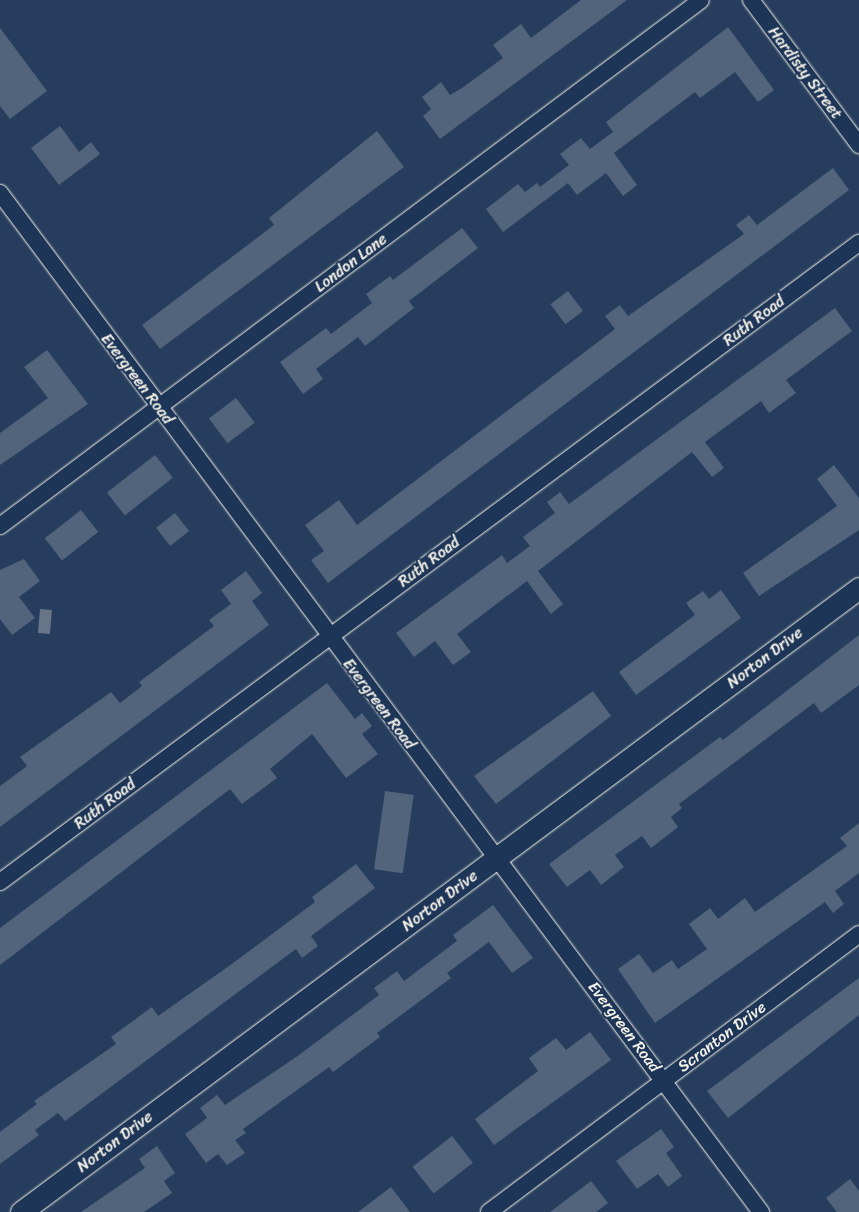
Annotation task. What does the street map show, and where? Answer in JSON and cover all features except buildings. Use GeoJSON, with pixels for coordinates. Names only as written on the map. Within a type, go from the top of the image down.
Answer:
{"type":"FeatureCollection","features":[{"type":"Feature","properties":{"kind":"street","name":"London Lane"},"geometry":{"type":"LineString","coordinates":[[0,526],[702,0]]}},
{"type":"Feature","properties":{"kind":"street","name":"Hardisty Street"},"geometry":{"type":"LineString","coordinates":[[751,0],[859,145]]}},
{"type":"Feature","properties":{"kind":"street","name":"Evergreen Road"},"geometry":{"type":"LineString","coordinates":[[0,193],[329,637],[665,1081],[761,1212]]}},
{"type":"Feature","properties":{"kind":"street","name":"Ruth Road"},"geometry":{"type":"LineString","coordinates":[[0,882],[859,243]]}},
{"type":"Feature","properties":{"kind":"street","name":"Norton Drive"},"geometry":{"type":"LineString","coordinates":[[21,1212],[859,588]]}},
{"type":"Feature","properties":{"kind":"street","name":"Scranton Drive"},"geometry":{"type":"LineString","coordinates":[[489,1212],[859,934]]}},
{"type":"Feature","properties":{"kind":"water"},"geometry":{"type":"Polygon","coordinates":[[[40,609],[52,610],[50,634],[38,633],[40,609]]]}}]}
